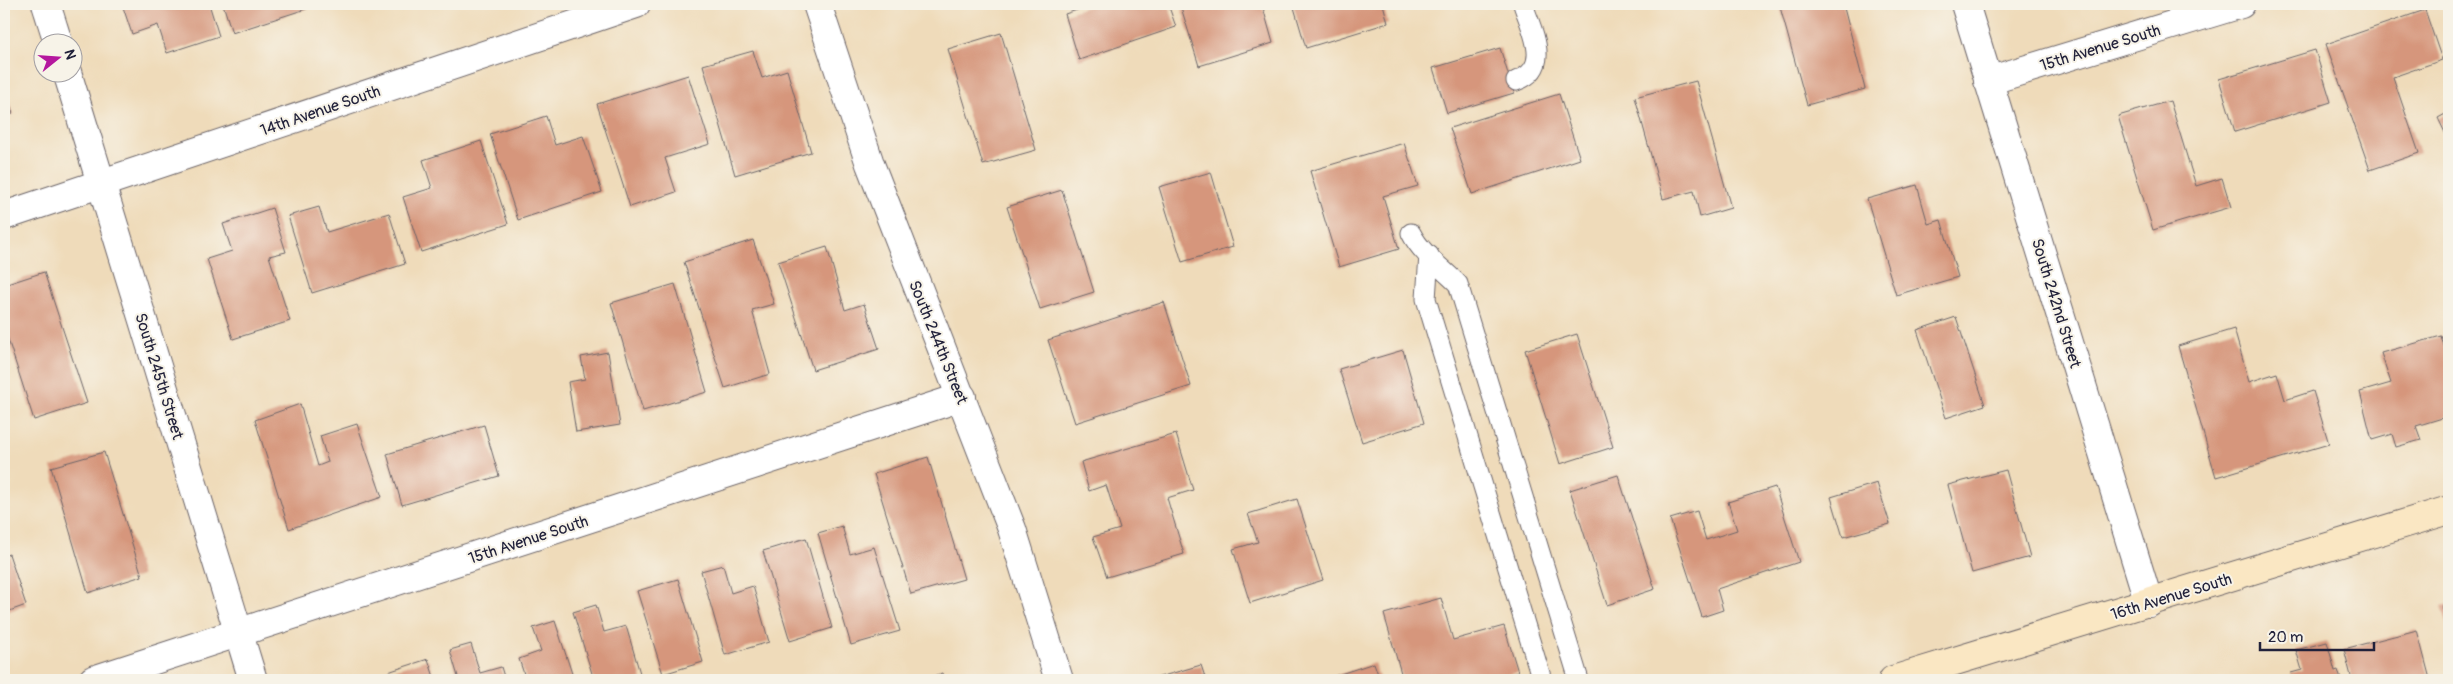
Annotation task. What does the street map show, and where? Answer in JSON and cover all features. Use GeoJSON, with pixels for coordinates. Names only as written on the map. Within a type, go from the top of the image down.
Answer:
{"type":"FeatureCollection","features":[{"type":"Feature","properties":{"kind":"main road","name":"16th Avenue South"},"geometry":{"type":"LineString","coordinates":[[1893,680],[2449,510]]}},
{"type":"Feature","properties":{"kind":"street"},"geometry":{"type":"LineString","coordinates":[[46,4],[55,32]]}},
{"type":"Feature","properties":{"kind":"street","name":"14th Avenue South"},"geometry":{"type":"LineString","coordinates":[[4,216],[636,4]]}},
{"type":"Feature","properties":{"kind":"street","name":"South 244th Street"},"geometry":{"type":"LineString","coordinates":[[818,4],[870,164],[1012,529],[1059,680]]}},
{"type":"Feature","properties":{"kind":"street","name":"South 242nd Street"},"geometry":{"type":"LineString","coordinates":[[1965,4],[2149,603]]}},
{"type":"Feature","properties":{"kind":"street","name":"15th Avenue South"},"geometry":{"type":"LineString","coordinates":[[1988,81],[2241,4]]}},
{"type":"Feature","properties":{"kind":"street","name":"South 245th Street"},"geometry":{"type":"LineString","coordinates":[[70,82],[253,680]]}},
{"type":"Feature","properties":{"kind":"street","name":"15th Avenue South"},"geometry":{"type":"LineString","coordinates":[[93,680],[962,397]]}},
{"type":"Feature","properties":{"kind":"lane"},"geometry":{"type":"LineString","coordinates":[[1516,81],[1532,73],[1536,67],[1538,53],[1523,4]]}},
{"type":"Feature","properties":{"kind":"lane"},"geometry":{"type":"LineString","coordinates":[[1411,233],[1418,247],[1429,254],[1458,284],[1579,680]]}},
{"type":"Feature","properties":{"kind":"lane"},"geometry":{"type":"LineString","coordinates":[[1429,254],[1426,299],[1542,680]]}},
{"type":"Feature","properties":{"kind":"building"},"geometry":{"type":"Polygon","coordinates":[[[122,4],[209,4],[219,36],[167,53],[158,25],[132,34],[122,4]]]}},
{"type":"Feature","properties":{"kind":"building"},"geometry":{"type":"Polygon","coordinates":[[[223,4],[321,4],[232,33],[223,4]]]}},
{"type":"Feature","properties":{"kind":"building"},"geometry":{"type":"Polygon","coordinates":[[[1095,4],[1168,4],[1176,27],[1079,60],[1065,14],[1095,4]]]}},
{"type":"Feature","properties":{"kind":"building"},"geometry":{"type":"Polygon","coordinates":[[[1180,4],[1262,4],[1273,43],[1199,66],[1180,4]]]}},
{"type":"Feature","properties":{"kind":"building"},"geometry":{"type":"Polygon","coordinates":[[[1293,4],[1383,4],[1388,23],[1306,48],[1293,4]]]}},
{"type":"Feature","properties":{"kind":"building"},"geometry":{"type":"Polygon","coordinates":[[[1791,4],[1843,4],[1865,89],[1807,105],[1780,7],[1791,4]]]}},
{"type":"Feature","properties":{"kind":"building"},"geometry":{"type":"Polygon","coordinates":[[[2425,10],[2442,60],[2393,77],[2419,153],[2370,170],[2326,44],[2425,10]]]}},
{"type":"Feature","properties":{"kind":"building"},"geometry":{"type":"Polygon","coordinates":[[[1001,33],[1036,150],[983,165],[948,49],[1001,33]]]}},
{"type":"Feature","properties":{"kind":"building"},"geometry":{"type":"Polygon","coordinates":[[[1500,48],[1514,93],[1447,113],[1433,68],[1500,48]]]}},
{"type":"Feature","properties":{"kind":"building"},"geometry":{"type":"Polygon","coordinates":[[[2315,50],[2331,102],[2235,132],[2219,79],[2315,50]]]}},
{"type":"Feature","properties":{"kind":"building"},"geometry":{"type":"Polygon","coordinates":[[[753,51],[762,78],[787,70],[811,152],[735,175],[703,65],[753,51]]]}},
{"type":"Feature","properties":{"kind":"building"},"geometry":{"type":"Polygon","coordinates":[[[688,75],[710,144],[665,158],[676,192],[630,207],[597,104],[688,75]]]}},
{"type":"Feature","properties":{"kind":"building"},"geometry":{"type":"Polygon","coordinates":[[[1696,81],[1731,208],[1700,217],[1694,191],[1663,199],[1635,97],[1696,81]]]}},
{"type":"Feature","properties":{"kind":"building"},"geometry":{"type":"Polygon","coordinates":[[[4,85],[13,114],[4,116],[4,85]]]}},
{"type":"Feature","properties":{"kind":"building"},"geometry":{"type":"Polygon","coordinates":[[[1559,94],[1580,159],[1472,194],[1450,128],[1559,94]]]}},
{"type":"Feature","properties":{"kind":"building"},"geometry":{"type":"Polygon","coordinates":[[[2170,101],[2196,186],[2222,178],[2231,207],[2153,230],[2118,116],[2170,101]]]}},
{"type":"Feature","properties":{"kind":"building"},"geometry":{"type":"Polygon","coordinates":[[[2449,112],[2449,141],[2438,118],[2449,112]]]}},
{"type":"Feature","properties":{"kind":"building"},"geometry":{"type":"Polygon","coordinates":[[[546,116],[555,145],[583,136],[602,192],[518,220],[490,134],[546,116]]]}},
{"type":"Feature","properties":{"kind":"building"},"geometry":{"type":"Polygon","coordinates":[[[481,141],[508,224],[421,252],[403,197],[432,188],[423,160],[481,141]]]}},
{"type":"Feature","properties":{"kind":"building"},"geometry":{"type":"Polygon","coordinates":[[[1404,143],[1418,186],[1383,196],[1399,249],[1339,267],[1310,171],[1404,143]]]}},
{"type":"Feature","properties":{"kind":"building"},"geometry":{"type":"Polygon","coordinates":[[[1211,172],[1233,247],[1182,262],[1159,187],[1211,172]]]}},
{"type":"Feature","properties":{"kind":"building"},"geometry":{"type":"Polygon","coordinates":[[[1917,185],[1928,224],[1941,220],[1958,277],[1896,295],[1867,199],[1917,185]]]}},
{"type":"Feature","properties":{"kind":"building"},"geometry":{"type":"Polygon","coordinates":[[[1062,190],[1094,292],[1040,309],[1007,207],[1062,190]]]}},
{"type":"Feature","properties":{"kind":"building"},"geometry":{"type":"Polygon","coordinates":[[[319,207],[327,232],[389,213],[405,264],[312,293],[288,216],[319,207]]]}},
{"type":"Feature","properties":{"kind":"building"},"geometry":{"type":"Polygon","coordinates":[[[272,208],[286,252],[269,256],[290,321],[233,339],[207,259],[232,251],[223,224],[272,208]]]}},
{"type":"Feature","properties":{"kind":"building"},"geometry":{"type":"Polygon","coordinates":[[[753,240],[774,304],[752,310],[770,374],[725,388],[684,262],[753,240]]]}},
{"type":"Feature","properties":{"kind":"building"},"geometry":{"type":"Polygon","coordinates":[[[827,247],[845,310],[864,304],[879,349],[813,370],[778,262],[827,247]]]}},
{"type":"Feature","properties":{"kind":"building"},"geometry":{"type":"Polygon","coordinates":[[[44,272],[87,403],[34,420],[4,327],[4,285],[44,272]]]}},
{"type":"Feature","properties":{"kind":"building"},"geometry":{"type":"Polygon","coordinates":[[[675,284],[707,392],[643,411],[611,303],[675,284]]]}},
{"type":"Feature","properties":{"kind":"building"},"geometry":{"type":"Polygon","coordinates":[[[1164,302],[1191,386],[1075,423],[1048,340],[1164,302]]]}},
{"type":"Feature","properties":{"kind":"building"},"geometry":{"type":"Polygon","coordinates":[[[1956,317],[1985,405],[1946,418],[1917,330],[1956,317]]]}},
{"type":"Feature","properties":{"kind":"building"},"geometry":{"type":"Polygon","coordinates":[[[2234,329],[2249,382],[2277,373],[2285,400],[2313,391],[2329,444],[2216,477],[2178,346],[2234,329]]]}},
{"type":"Feature","properties":{"kind":"building"},"geometry":{"type":"Polygon","coordinates":[[[1577,334],[1613,447],[1560,464],[1525,350],[1577,334]]]}},
{"type":"Feature","properties":{"kind":"building"},"geometry":{"type":"Polygon","coordinates":[[[2441,336],[2449,362],[2449,416],[2416,426],[2421,440],[2396,447],[2392,434],[2372,440],[2360,392],[2391,383],[2381,353],[2441,336]]]}},
{"type":"Feature","properties":{"kind":"building"},"geometry":{"type":"Polygon","coordinates":[[[1403,350],[1424,423],[1362,442],[1339,369],[1403,350]]]}},
{"type":"Feature","properties":{"kind":"building"},"geometry":{"type":"Polygon","coordinates":[[[608,352],[620,425],[576,432],[568,382],[585,379],[581,357],[608,352]]]}},
{"type":"Feature","properties":{"kind":"building"},"geometry":{"type":"Polygon","coordinates":[[[300,404],[318,466],[328,462],[320,436],[357,424],[382,497],[289,529],[255,420],[300,404]]]}},
{"type":"Feature","properties":{"kind":"building"},"geometry":{"type":"Polygon","coordinates":[[[484,425],[499,476],[402,505],[387,454],[484,425]]]}},
{"type":"Feature","properties":{"kind":"building"},"geometry":{"type":"Polygon","coordinates":[[[1176,434],[1193,490],[1167,498],[1184,554],[1107,577],[1093,537],[1120,529],[1106,485],[1089,491],[1081,462],[1176,434]]]}},
{"type":"Feature","properties":{"kind":"building"},"geometry":{"type":"Polygon","coordinates":[[[104,452],[142,576],[88,593],[51,467],[104,452]]]}},
{"type":"Feature","properties":{"kind":"building"},"geometry":{"type":"Polygon","coordinates":[[[928,457],[964,579],[911,594],[874,474],[928,457]]]}},
{"type":"Feature","properties":{"kind":"building"},"geometry":{"type":"Polygon","coordinates":[[[2006,470],[2030,557],[1972,573],[1948,485],[2006,470]]]}},
{"type":"Feature","properties":{"kind":"building"},"geometry":{"type":"Polygon","coordinates":[[[1618,475],[1655,589],[1607,605],[1570,490],[1618,475]]]}},
{"type":"Feature","properties":{"kind":"building"},"geometry":{"type":"Polygon","coordinates":[[[1877,483],[1890,524],[1843,537],[1831,497],[1877,483]]]}},
{"type":"Feature","properties":{"kind":"building"},"geometry":{"type":"Polygon","coordinates":[[[1775,487],[1799,562],[1717,589],[1723,610],[1702,617],[1670,519],[1697,511],[1706,540],[1737,530],[1728,502],[1775,487]]]}},
{"type":"Feature","properties":{"kind":"building"},"geometry":{"type":"Polygon","coordinates":[[[1297,499],[1323,580],[1250,603],[1233,549],[1258,542],[1248,514],[1297,499]]]}},
{"type":"Feature","properties":{"kind":"building"},"geometry":{"type":"Polygon","coordinates":[[[842,526],[850,554],[874,547],[900,631],[851,645],[818,533],[842,526]]]}},
{"type":"Feature","properties":{"kind":"building"},"geometry":{"type":"Polygon","coordinates":[[[806,538],[832,628],[790,641],[763,551],[806,538]]]}},
{"type":"Feature","properties":{"kind":"building"},"geometry":{"type":"Polygon","coordinates":[[[9,554],[26,605],[4,613],[4,556],[9,554]]]}},
{"type":"Feature","properties":{"kind":"building"},"geometry":{"type":"Polygon","coordinates":[[[723,565],[731,593],[753,586],[769,642],[725,655],[701,571],[723,565]]]}},
{"type":"Feature","properties":{"kind":"building"},"geometry":{"type":"Polygon","coordinates":[[[678,579],[703,662],[663,674],[637,591],[678,579]]]}},
{"type":"Feature","properties":{"kind":"building"},"geometry":{"type":"Polygon","coordinates":[[[1441,598],[1453,640],[1504,626],[1518,672],[1491,680],[1403,680],[1384,614],[1441,598]]]}},
{"type":"Feature","properties":{"kind":"building"},"geometry":{"type":"Polygon","coordinates":[[[2449,604],[2449,629],[2442,606],[2449,604]]]}},
{"type":"Feature","properties":{"kind":"building"},"geometry":{"type":"Polygon","coordinates":[[[596,605],[604,632],[626,626],[642,680],[594,680],[573,612],[596,605]]]}},
{"type":"Feature","properties":{"kind":"building"},"geometry":{"type":"Polygon","coordinates":[[[555,621],[574,680],[526,680],[519,659],[541,651],[533,628],[555,621]]]}},
{"type":"Feature","properties":{"kind":"building"},"geometry":{"type":"Polygon","coordinates":[[[2417,630],[2430,679],[2352,680],[2344,649],[2417,630]]]}},
{"type":"Feature","properties":{"kind":"building"},"geometry":{"type":"Polygon","coordinates":[[[2327,642],[2335,671],[2338,670],[2341,680],[2293,680],[2291,673],[2302,670],[2296,650],[2327,642]]]}},
{"type":"Feature","properties":{"kind":"building"},"geometry":{"type":"Polygon","coordinates":[[[471,644],[480,673],[501,667],[505,680],[459,680],[450,650],[471,644]]]}},
{"type":"Feature","properties":{"kind":"building"},"geometry":{"type":"Polygon","coordinates":[[[428,659],[435,680],[390,680],[388,672],[428,659]]]}},
{"type":"Feature","properties":{"kind":"building"},"geometry":{"type":"Polygon","coordinates":[[[1374,663],[1380,680],[1322,680],[1374,663]]]}},
{"type":"Feature","properties":{"kind":"building"},"geometry":{"type":"Polygon","coordinates":[[[1201,665],[1206,680],[1149,680],[1201,665]]]}},
{"type":"Feature","properties":{"kind":"building"},"geometry":{"type":"Polygon","coordinates":[[[942,673],[944,680],[921,680],[942,673]]]}}]}
